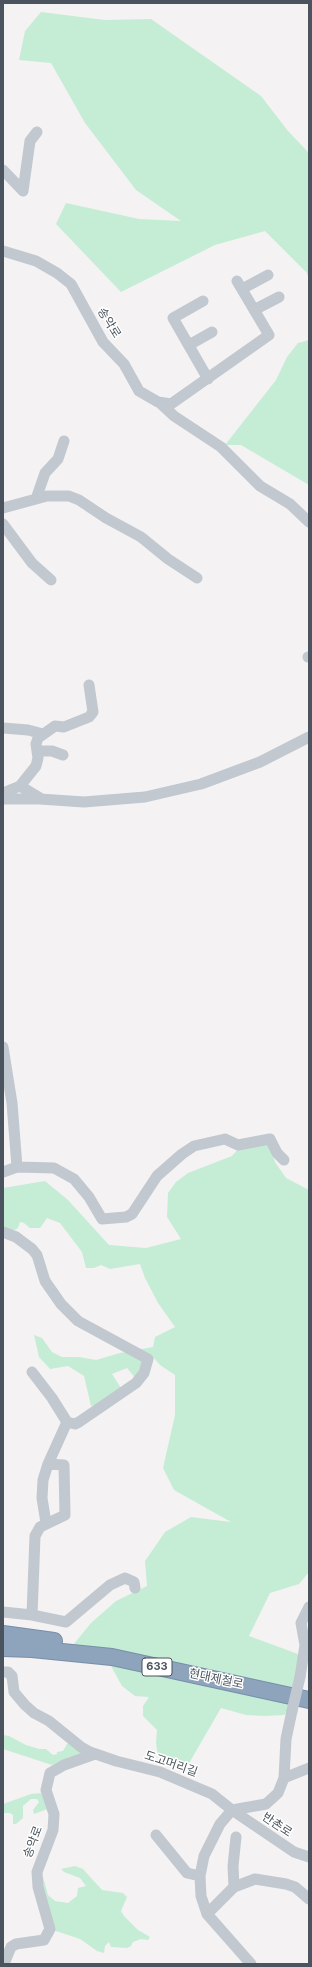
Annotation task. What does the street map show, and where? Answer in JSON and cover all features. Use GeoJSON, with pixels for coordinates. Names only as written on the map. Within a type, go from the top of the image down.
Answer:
{"type":"FeatureCollection","features":[{"type":"Feature","properties":{"kind":"highway"},"geometry":{"type":"LineString","coordinates":[[3,1634],[60,1642]]}},
{"type":"Feature","properties":{"kind":"highway","name":"현대제철로"},"geometry":{"type":"LineString","coordinates":[[3,1639],[60,1642],[124,1652],[309,1691]]}},
{"type":"Feature","properties":{"kind":"highway","name":"현대제철로"},"geometry":{"type":"LineString","coordinates":[[3,1648],[112,1657],[309,1700]]}},
{"type":"Feature","properties":{"kind":"highway"},"geometry":{"type":"LineString","coordinates":[[3,1654],[74,1653]]}},
{"type":"Feature","properties":{"kind":"street"},"geometry":{"type":"LineString","coordinates":[[3,170],[23,192],[30,141],[37,132]]}},
{"type":"Feature","properties":{"kind":"street","name":"송악로"},"geometry":{"type":"LineString","coordinates":[[3,252],[36,261],[56,272],[71,284],[103,342],[124,364],[139,391],[158,402],[174,416],[221,447],[260,486],[290,504],[309,522]]}},
{"type":"Feature","properties":{"kind":"street"},"geometry":{"type":"LineString","coordinates":[[158,402],[171,404],[269,336],[240,285],[268,275]]}},
{"type":"Feature","properties":{"kind":"street"},"geometry":{"type":"LineString","coordinates":[[254,310],[279,297]]}},
{"type":"Feature","properties":{"kind":"street"},"geometry":{"type":"LineString","coordinates":[[204,301],[173,318],[208,378]]}},
{"type":"Feature","properties":{"kind":"street"},"geometry":{"type":"LineString","coordinates":[[189,345],[212,332]]}},
{"type":"Feature","properties":{"kind":"street"},"geometry":{"type":"LineString","coordinates":[[36,499],[45,473],[58,458],[64,441]]}},
{"type":"Feature","properties":{"kind":"street"},"geometry":{"type":"LineString","coordinates":[[3,508],[36,499],[58,495],[69,496],[79,500],[106,518],[141,537],[168,559],[197,578]]}},
{"type":"Feature","properties":{"kind":"street"},"geometry":{"type":"LineString","coordinates":[[3,524],[32,563],[52,580]]}},
{"type":"Feature","properties":{"kind":"street"},"geometry":{"type":"LineString","coordinates":[[3,793],[20,786],[36,766],[36,744],[38,738],[54,726],[64,727],[89,717],[93,712],[89,685]]}},
{"type":"Feature","properties":{"kind":"street"},"geometry":{"type":"LineString","coordinates":[[3,728],[28,730],[44,734]]}},
{"type":"Feature","properties":{"kind":"street"},"geometry":{"type":"LineString","coordinates":[[3,799],[40,799],[84,802],[145,798],[201,784],[260,762],[309,737]]}},
{"type":"Feature","properties":{"kind":"street"},"geometry":{"type":"LineString","coordinates":[[37,751],[52,751],[62,755]]}},
{"type":"Feature","properties":{"kind":"street"},"geometry":{"type":"LineString","coordinates":[[20,786],[40,799]]}},
{"type":"Feature","properties":{"kind":"street"},"geometry":{"type":"LineString","coordinates":[[3,1047],[12,1103],[17,1167]]}},
{"type":"Feature","properties":{"kind":"street"},"geometry":{"type":"LineString","coordinates":[[3,1172],[17,1167],[54,1168],[74,1179],[89,1197],[102,1219],[126,1217],[132,1214],[157,1176],[182,1154],[194,1146],[225,1139],[238,1145],[270,1139],[277,1153],[284,1160]]}},
{"type":"Feature","properties":{"kind":"street"},"geometry":{"type":"LineString","coordinates":[[3,1232],[16,1237],[32,1249],[37,1255],[45,1281],[61,1304],[78,1321],[148,1359],[144,1373],[136,1383],[74,1424],[67,1422],[52,1398],[32,1372]]}},
{"type":"Feature","properties":{"kind":"street"},"geometry":{"type":"LineString","coordinates":[[46,1523],[42,1498],[43,1480],[48,1464],[67,1422]]}},
{"type":"Feature","properties":{"kind":"street"},"geometry":{"type":"LineString","coordinates":[[32,1615],[35,1536],[40,1527],[65,1515],[64,1465],[48,1464]]}},
{"type":"Feature","properties":{"kind":"street"},"geometry":{"type":"LineString","coordinates":[[3,1612],[32,1615],[66,1622],[110,1585],[125,1578],[134,1582],[135,1588]]}},
{"type":"Feature","properties":{"kind":"street"},"geometry":{"type":"LineString","coordinates":[[251,1964],[207,1914],[201,1896],[200,1876],[204,1856],[220,1824],[232,1810],[266,1804],[278,1793],[284,1778],[286,1739],[300,1677],[305,1644],[305,1622],[309,1607]]}},
{"type":"Feature","properties":{"kind":"street","name":"도고머리길"},"geometry":{"type":"LineString","coordinates":[[3,1672],[8,1672],[12,1676],[14,1692],[25,1705],[34,1713],[49,1721],[82,1747],[95,1754],[160,1772],[192,1784],[212,1794],[232,1810]]}},
{"type":"Feature","properties":{"kind":"street","name":"송악로"},"geometry":{"type":"LineString","coordinates":[[4,1964],[10,1947],[16,1944],[44,1940],[50,1929],[38,1886],[37,1872],[53,1830],[54,1814],[46,1790],[50,1772],[64,1765],[95,1754]]}},
{"type":"Feature","properties":{"kind":"street"},"geometry":{"type":"LineString","coordinates":[[284,1778],[309,1768]]}},
{"type":"Feature","properties":{"kind":"street","name":"반촌로"},"geometry":{"type":"LineString","coordinates":[[232,1810],[294,1852],[309,1857]]}},
{"type":"Feature","properties":{"kind":"street"},"geometry":{"type":"LineString","coordinates":[[156,1835],[187,1872],[200,1876]]}},
{"type":"Feature","properties":{"kind":"street"},"geometry":{"type":"LineString","coordinates":[[234,1887],[233,1866],[236,1837]]}},
{"type":"Feature","properties":{"kind":"street"},"geometry":{"type":"LineString","coordinates":[[207,1914],[234,1887],[255,1879],[276,1881],[295,1887],[309,1899]]}},
{"type":"Feature","properties":{"kind":"green space"},"geometry":{"type":"Polygon","coordinates":[[[41,12],[105,20],[151,19],[261,96],[288,131],[309,153],[309,282],[307,273],[265,231],[215,245],[121,292],[56,224],[66,203],[139,219],[181,221],[136,190],[85,123],[51,63],[19,60],[25,31],[41,12]]]}},
{"type":"Feature","properties":{"kind":"green space"},"geometry":{"type":"Polygon","coordinates":[[[309,340],[309,485],[241,445],[225,445],[276,380],[287,357],[298,343],[309,340]]]}},
{"type":"Feature","properties":{"kind":"green space"},"geometry":{"type":"Polygon","coordinates":[[[270,1145],[275,1162],[286,1178],[309,1190],[309,1572],[299,1584],[270,1593],[249,1636],[298,1654],[300,1657],[287,1713],[284,1715],[264,1716],[246,1715],[221,1708],[188,1765],[180,1768],[172,1768],[164,1764],[158,1756],[156,1743],[157,1730],[143,1716],[143,1706],[149,1697],[135,1696],[122,1686],[111,1666],[81,1660],[73,1645],[91,1623],[116,1601],[147,1586],[145,1561],[165,1532],[191,1517],[231,1522],[174,1490],[163,1468],[175,1415],[175,1375],[160,1365],[154,1358],[144,1364],[136,1379],[127,1368],[112,1374],[123,1391],[99,1404],[91,1406],[84,1376],[68,1366],[50,1369],[39,1357],[34,1335],[42,1338],[52,1352],[62,1357],[79,1357],[96,1360],[120,1353],[153,1347],[155,1337],[175,1327],[158,1303],[145,1278],[140,1264],[110,1269],[101,1265],[94,1268],[86,1268],[82,1252],[60,1223],[47,1218],[40,1228],[30,1228],[24,1223],[20,1222],[18,1228],[11,1232],[3,1232],[3,1188],[45,1181],[68,1200],[109,1245],[146,1248],[181,1239],[167,1217],[168,1193],[176,1182],[188,1173],[232,1156],[239,1148],[270,1145]]]}},
{"type":"Feature","properties":{"kind":"green space"},"geometry":{"type":"Polygon","coordinates":[[[3,1735],[9,1736],[26,1745],[39,1749],[46,1749],[53,1755],[57,1754],[57,1752],[63,1751],[67,1744],[70,1743],[84,1753],[52,1765],[3,1749],[3,1735]]]}},
{"type":"Feature","properties":{"kind":"green space"},"geometry":{"type":"Polygon","coordinates":[[[41,1793],[48,1809],[34,1814],[33,1810],[39,1802],[37,1799],[31,1799],[23,1806],[23,1818],[16,1824],[13,1824],[13,1815],[10,1813],[3,1813],[3,1804],[31,1794],[41,1793]]]}},
{"type":"Feature","properties":{"kind":"green space"},"geometry":{"type":"Polygon","coordinates":[[[75,1866],[83,1869],[102,1890],[123,1893],[127,1897],[121,1911],[138,1930],[150,1937],[148,1940],[141,1939],[133,1942],[131,1946],[127,1948],[111,1947],[109,1942],[105,1946],[104,1953],[97,1951],[80,1939],[50,1929],[40,1877],[43,1877],[48,1895],[55,1901],[68,1903],[77,1896],[78,1888],[86,1886],[80,1878],[64,1872],[61,1869],[75,1866]]]}}]}
